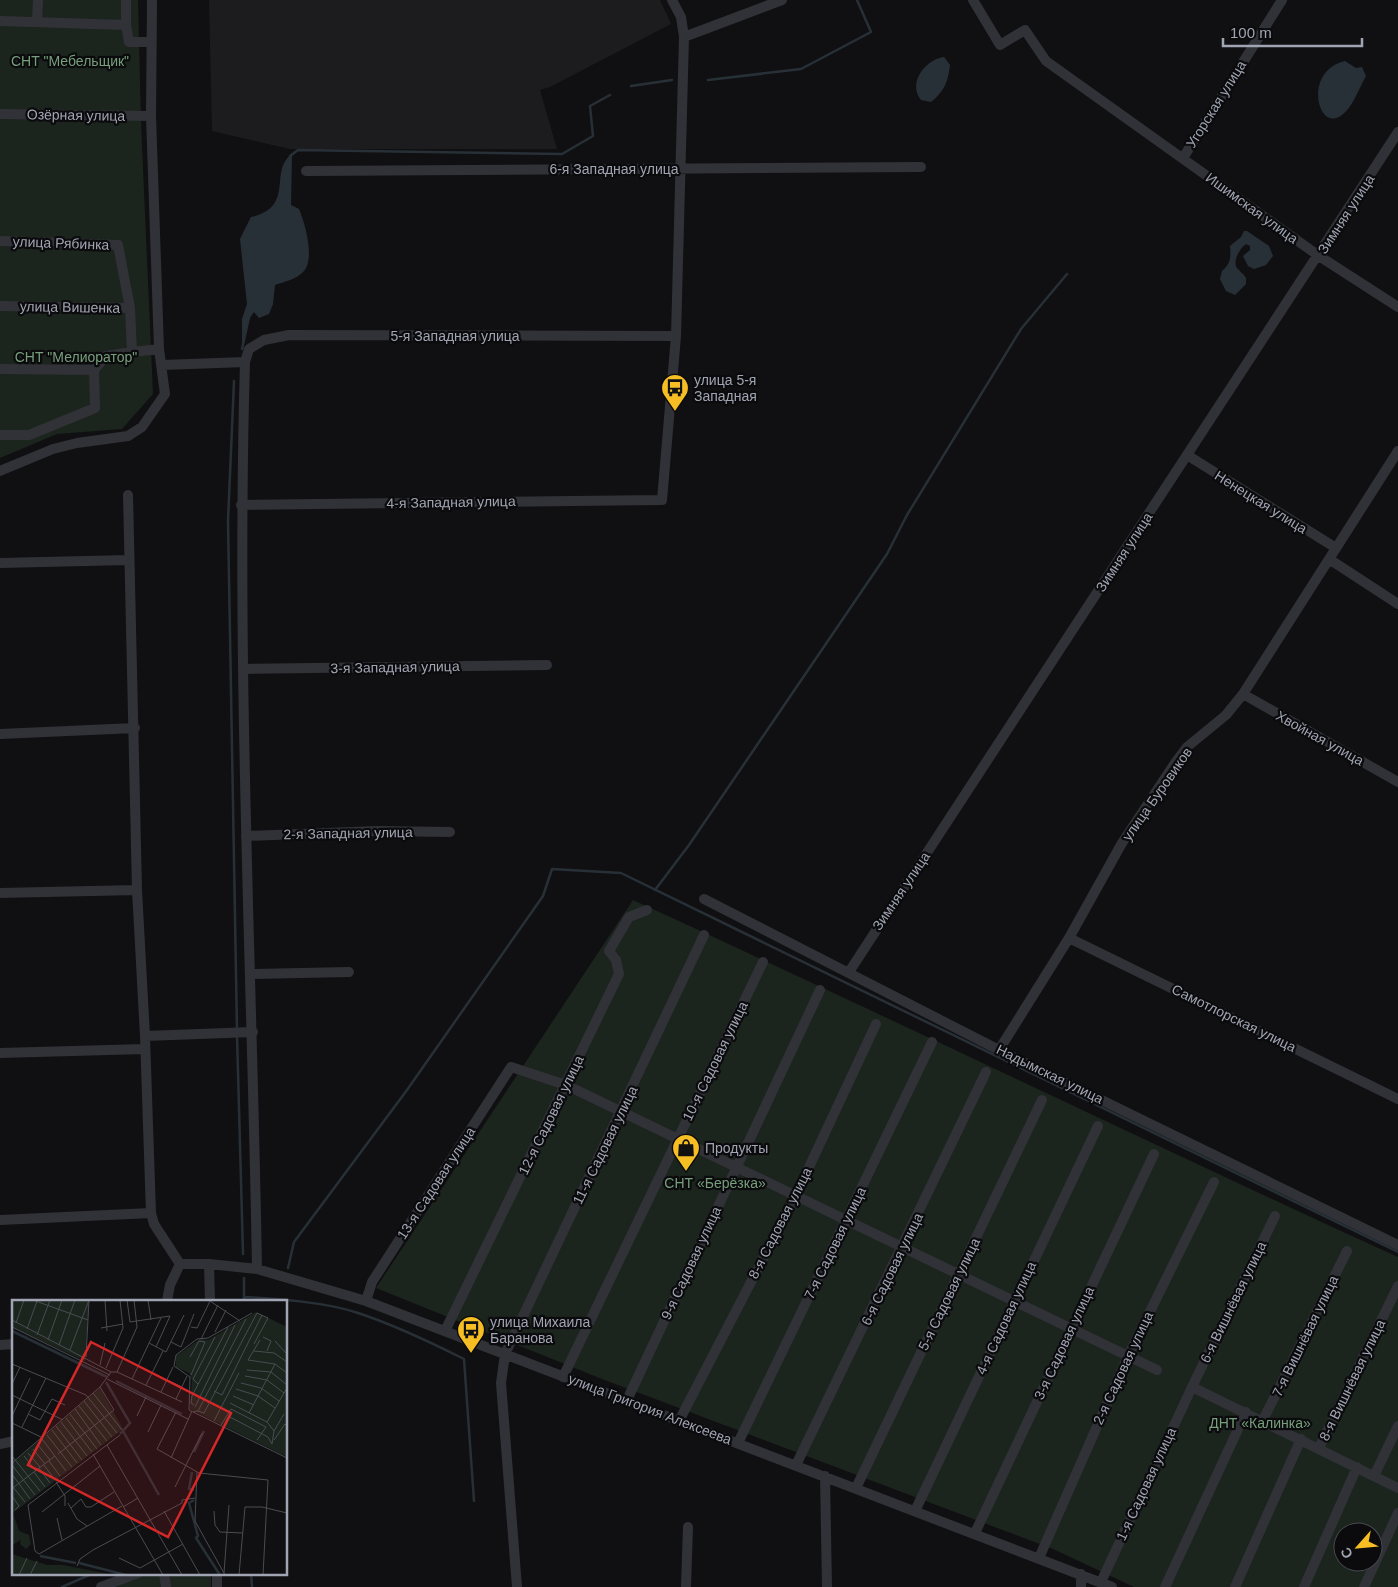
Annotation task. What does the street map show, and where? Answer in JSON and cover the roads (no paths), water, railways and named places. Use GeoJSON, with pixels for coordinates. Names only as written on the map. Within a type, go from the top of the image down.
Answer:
{"type":"FeatureCollection","features":[{"type":"Feature","properties":{"kind":"street"},"geometry":{"type":"LineString","coordinates":[[37,22],[38,0]]}},
{"type":"Feature","properties":{"kind":"street"},"geometry":{"type":"LineString","coordinates":[[126,0],[126,25],[129,42],[151,42]]}},
{"type":"Feature","properties":{"kind":"street"},"geometry":{"type":"LineString","coordinates":[[0,471],[53,449],[77,443],[128,436],[142,427],[165,394],[159,349],[151,116],[152,0]]}},
{"type":"Feature","properties":{"kind":"street"},"geometry":{"type":"LineString","coordinates":[[672,0],[681,17],[684,37],[682,169],[676,336]]}},
{"type":"Feature","properties":{"kind":"street"},"geometry":{"type":"LineString","coordinates":[[684,37],[782,0]]}},
{"type":"Feature","properties":{"kind":"street","name":"Ишимская улица"},"geometry":{"type":"LineString","coordinates":[[973,0],[1000,46],[1025,30],[1046,61],[1319,256],[1398,307]]}},
{"type":"Feature","properties":{"kind":"street","name":"Угорская улица"},"geometry":{"type":"LineString","coordinates":[[1182,158],[1282,0]]}},
{"type":"Feature","properties":{"kind":"street"},"geometry":{"type":"LineString","coordinates":[[0,21],[126,25]]}},
{"type":"Feature","properties":{"kind":"street","name":"Озёрная улица"},"geometry":{"type":"LineString","coordinates":[[0,114],[151,116]]}},
{"type":"Feature","properties":{"kind":"street","name":"Зимняя улица"},"geometry":{"type":"LineString","coordinates":[[849,972],[1186,455],[1319,256],[1398,132]]}},
{"type":"Feature","properties":{"kind":"street","name":"6-я Западная улица"},"geometry":{"type":"LineString","coordinates":[[306,170],[921,167]]}},
{"type":"Feature","properties":{"kind":"street","name":"улица Рябинка"},"geometry":{"type":"LineString","coordinates":[[0,241],[118,245],[130,308]]}},
{"type":"Feature","properties":{"kind":"street","name":"улица Вишенка"},"geometry":{"type":"LineString","coordinates":[[0,306],[130,308],[132,352]]}},
{"type":"Feature","properties":{"kind":"street","name":"5-я Западная улица"},"geometry":{"type":"LineString","coordinates":[[245,362],[249,349],[264,340],[289,335],[676,336]]}},
{"type":"Feature","properties":{"kind":"street","name":"4-я Западная улица"},"geometry":{"type":"LineString","coordinates":[[241,505],[662,500],[676,336]]}},
{"type":"Feature","properties":{"kind":"street"},"geometry":{"type":"LineString","coordinates":[[0,435],[29,435],[95,408],[94,370],[106,356],[159,349]]}},
{"type":"Feature","properties":{"kind":"street"},"geometry":{"type":"LineString","coordinates":[[162,365],[245,362],[241,505],[246,836],[253,1032],[257,1269]]}},
{"type":"Feature","properties":{"kind":"street"},"geometry":{"type":"LineString","coordinates":[[0,369],[94,370]]}},
{"type":"Feature","properties":{"kind":"street","name":"улица Буровиков"},"geometry":{"type":"LineString","coordinates":[[999,1050],[1069,938],[1122,844],[1175,763],[1187,747],[1226,715],[1243,694],[1398,451]]}},
{"type":"Feature","properties":{"kind":"street","name":"Ненецкая улица"},"geometry":{"type":"LineString","coordinates":[[1186,455],[1336,548]]}},
{"type":"Feature","properties":{"kind":"street"},"geometry":{"type":"LineString","coordinates":[[128,495],[136,890],[145,1036],[151,1213],[154,1224],[180,1264],[170,1284],[167,1300]]}},
{"type":"Feature","properties":{"kind":"street"},"geometry":{"type":"LineString","coordinates":[[1329,559],[1398,604]]}},
{"type":"Feature","properties":{"kind":"street"},"geometry":{"type":"LineString","coordinates":[[0,563],[129,560]]}},
{"type":"Feature","properties":{"kind":"street","name":"3-я Западная улица"},"geometry":{"type":"LineString","coordinates":[[244,669],[547,665]]}},
{"type":"Feature","properties":{"kind":"street","name":"Хвойная улица"},"geometry":{"type":"LineString","coordinates":[[1243,694],[1398,782]]}},
{"type":"Feature","properties":{"kind":"street"},"geometry":{"type":"LineString","coordinates":[[0,734],[134,728]]}},
{"type":"Feature","properties":{"kind":"street","name":"2-я Западная улица"},"geometry":{"type":"LineString","coordinates":[[246,836],[378,831],[450,832]]}},
{"type":"Feature","properties":{"kind":"street"},"geometry":{"type":"LineString","coordinates":[[0,892],[136,890]]}},
{"type":"Feature","properties":{"kind":"street","name":"Надымская улица"},"geometry":{"type":"LineString","coordinates":[[704,898],[999,1050],[1398,1245]]}},
{"type":"Feature","properties":{"kind":"street","name":"12-я Садовая улица"},"geometry":{"type":"LineString","coordinates":[[445,1331],[619,974],[616,960],[609,952],[629,917],[647,910]]}},
{"type":"Feature","properties":{"kind":"street","name":"11-я Садовая улица"},"geometry":{"type":"LineString","coordinates":[[505,1354],[622,1112],[704,935]]}},
{"type":"Feature","properties":{"kind":"street","name":"Самотлорская улица"},"geometry":{"type":"LineString","coordinates":[[1069,938],[1398,1099]]}},
{"type":"Feature","properties":{"kind":"street","name":"10-я Садовая улица"},"geometry":{"type":"LineString","coordinates":[[564,1376],[762,962]]}},
{"type":"Feature","properties":{"kind":"street"},"geometry":{"type":"LineString","coordinates":[[251,974],[350,972]]}},
{"type":"Feature","properties":{"kind":"street","name":"9-я Садовая улица"},"geometry":{"type":"LineString","coordinates":[[627,1400],[735,1167],[820,990]]}},
{"type":"Feature","properties":{"kind":"street","name":"8-я Садовая улица"},"geometry":{"type":"LineString","coordinates":[[680,1421],[795,1197],[876,1024]]}},
{"type":"Feature","properties":{"kind":"street"},"geometry":{"type":"LineString","coordinates":[[145,1036],[253,1032]]}},
{"type":"Feature","properties":{"kind":"street","name":"7-я Садовая улица"},"geometry":{"type":"LineString","coordinates":[[738,1443],[932,1042]]}},
{"type":"Feature","properties":{"kind":"street"},"geometry":{"type":"LineString","coordinates":[[0,1053],[144,1049]]}},
{"type":"Feature","properties":{"kind":"street","name":"13-я Садовая улица"},"geometry":{"type":"LineString","coordinates":[[366,1301],[372,1282],[511,1067],[566,1085]]}},
{"type":"Feature","properties":{"kind":"street","name":"6-я Садовая улица"},"geometry":{"type":"LineString","coordinates":[[796,1465],[903,1248],[986,1072]]}},
{"type":"Feature","properties":{"kind":"street"},"geometry":{"type":"LineString","coordinates":[[566,1085],[1157,1370]]}},
{"type":"Feature","properties":{"kind":"street","name":"5-я Садовая улица"},"geometry":{"type":"LineString","coordinates":[[856,1488],[1042,1100]]}},
{"type":"Feature","properties":{"kind":"street","name":"4-я Садовая улица"},"geometry":{"type":"LineString","coordinates":[[915,1510],[1098,1126]]}},
{"type":"Feature","properties":{"kind":"street","name":"3-я Садовая улица"},"geometry":{"type":"LineString","coordinates":[[975,1533],[1070,1328],[1154,1154]]}},
{"type":"Feature","properties":{"kind":"street","name":"2-я Садовая улица"},"geometry":{"type":"LineString","coordinates":[[1039,1558],[1128,1356],[1214,1182]]}},
{"type":"Feature","properties":{"kind":"street"},"geometry":{"type":"LineString","coordinates":[[0,1220],[151,1213]]}},
{"type":"Feature","properties":{"kind":"street","name":"6-я Вишнёвая улица"},"geometry":{"type":"LineString","coordinates":[[1192,1387],[1275,1216]]}},
{"type":"Feature","properties":{"kind":"street","name":"7-я Вишнёвая улица"},"geometry":{"type":"LineString","coordinates":[[1263,1420],[1347,1251]]}},
{"type":"Feature","properties":{"kind":"street","name":"улица Григория Алексеева"},"geometry":{"type":"LineString","coordinates":[[180,1264],[209,1264],[257,1269],[366,1301],[1112,1587]]}},
{"type":"Feature","properties":{"kind":"street"},"geometry":{"type":"LineString","coordinates":[[209,1264],[210,1300]]}},
{"type":"Feature","properties":{"kind":"street","name":"8-я Вишнёвая улица"},"geometry":{"type":"LineString","coordinates":[[1319,1448],[1398,1286]]}},
{"type":"Feature","properties":{"kind":"street"},"geometry":{"type":"LineString","coordinates":[[505,1354],[501,1383],[517,1587]]}},
{"type":"Feature","properties":{"kind":"street"},"geometry":{"type":"LineString","coordinates":[[1192,1387],[1263,1420],[1398,1488]]}},
{"type":"Feature","properties":{"kind":"street","name":"1-я Садовая улица"},"geometry":{"type":"LineString","coordinates":[[1100,1582],[1192,1387]]}},
{"type":"Feature","properties":{"kind":"street"},"geometry":{"type":"LineString","coordinates":[[1165,1587],[1246,1412]]}},
{"type":"Feature","properties":{"kind":"street"},"geometry":{"type":"LineString","coordinates":[[1374,1476],[1398,1426]]}},
{"type":"Feature","properties":{"kind":"street"},"geometry":{"type":"LineString","coordinates":[[1235,1587],[1301,1439]]}},
{"type":"Feature","properties":{"kind":"street"},"geometry":{"type":"LineString","coordinates":[[1304,1587],[1358,1467]]}},
{"type":"Feature","properties":{"kind":"street"},"geometry":{"type":"LineString","coordinates":[[825,1476],[827,1587]]}},
{"type":"Feature","properties":{"kind":"street"},"geometry":{"type":"LineString","coordinates":[[1364,1587],[1398,1513]]}},
{"type":"Feature","properties":{"kind":"street"},"geometry":{"type":"LineString","coordinates":[[686,1587],[688,1527]]}},
{"type":"Feature","properties":{"kind":"street"},"geometry":{"type":"LineString","coordinates":[[102,1587],[135,1574]]}},
{"type":"Feature","properties":{"kind":"street"},"geometry":{"type":"LineString","coordinates":[[164,1574],[166,1587]]}},
{"type":"Feature","properties":{"kind":"street"},"geometry":{"type":"LineString","coordinates":[[217,1574],[217,1587]]}},
{"type":"Feature","properties":{"kind":"street"},"geometry":{"type":"LineString","coordinates":[[1081,1574],[1081,1587]]}},
{"type":"Feature","properties":{"kind":"waterway"},"geometry":{"type":"LineString","coordinates":[[708,80],[801,69],[871,32],[857,0]]}},
{"type":"Feature","properties":{"kind":"waterway"},"geometry":{"type":"LineString","coordinates":[[631,86],[672,80]]}},
{"type":"Feature","properties":{"kind":"waterway"},"geometry":{"type":"LineString","coordinates":[[290,156],[298,150],[562,154],[593,136],[590,106],[610,95]]}},
{"type":"Feature","properties":{"kind":"waterway"},"geometry":{"type":"LineString","coordinates":[[655,890],[689,845],[887,554],[907,515],[1021,329],[1067,274]]}},
{"type":"Feature","properties":{"kind":"waterway"},"geometry":{"type":"LineString","coordinates":[[242,349],[249,317]]}},
{"type":"Feature","properties":{"kind":"waterway"},"geometry":{"type":"LineString","coordinates":[[234,381],[228,521],[237,1030]]}},
{"type":"Feature","properties":{"kind":"waterway"},"geometry":{"type":"LineString","coordinates":[[288,1268],[294,1242],[407,1090],[543,896],[552,869],[621,873],[1398,1252]]}},
{"type":"Feature","properties":{"kind":"waterway"},"geometry":{"type":"LineString","coordinates":[[237,1035],[243,1254]]}},
{"type":"Feature","properties":{"kind":"waterway"},"geometry":{"type":"LineString","coordinates":[[244,1278],[244,1300]]}},
{"type":"Feature","properties":{"kind":"waterway"},"geometry":{"type":"LineString","coordinates":[[244,1297],[282,1300]]}},
{"type":"Feature","properties":{"kind":"waterway"},"geometry":{"type":"LineString","coordinates":[[288,1301],[345,1309],[399,1328],[464,1359],[474,1501]]}},
{"type":"Feature","properties":{"kind":"waterway"},"geometry":{"type":"LineString","coordinates":[[62,1587],[92,1574]]}},
{"type":"Feature","properties":{"kind":"waterway"},"geometry":{"type":"LineString","coordinates":[[251,1574],[252,1587]]}},
{"type":"Feature","properties":{"kind":"place","name":"улица 5-я Западная"},"geometry":{"type":"Point","coordinates":[675,412]}},
{"type":"Feature","properties":{"kind":"place","name":"Продукты"},"geometry":{"type":"Point","coordinates":[686,1172]}},
{"type":"Feature","properties":{"kind":"place","name":"улица Михаила Баранова"},"geometry":{"type":"Point","coordinates":[471,1354]}},
{"type":"Feature","properties":{"kind":"park label","name":"СНТ \"Мебельщик\""},"geometry":{"type":"Point","coordinates":[70,61]}},
{"type":"Feature","properties":{"kind":"park label","name":"СНТ \"Мелиоратор\""},"geometry":{"type":"Point","coordinates":[76,357]}},
{"type":"Feature","properties":{"kind":"park label","name":"СНТ «Берёзка»"},"geometry":{"type":"Point","coordinates":[715,1183]}},
{"type":"Feature","properties":{"kind":"park label","name":"ДНТ «Калинка»"},"geometry":{"type":"Point","coordinates":[1260,1423]}}]}
